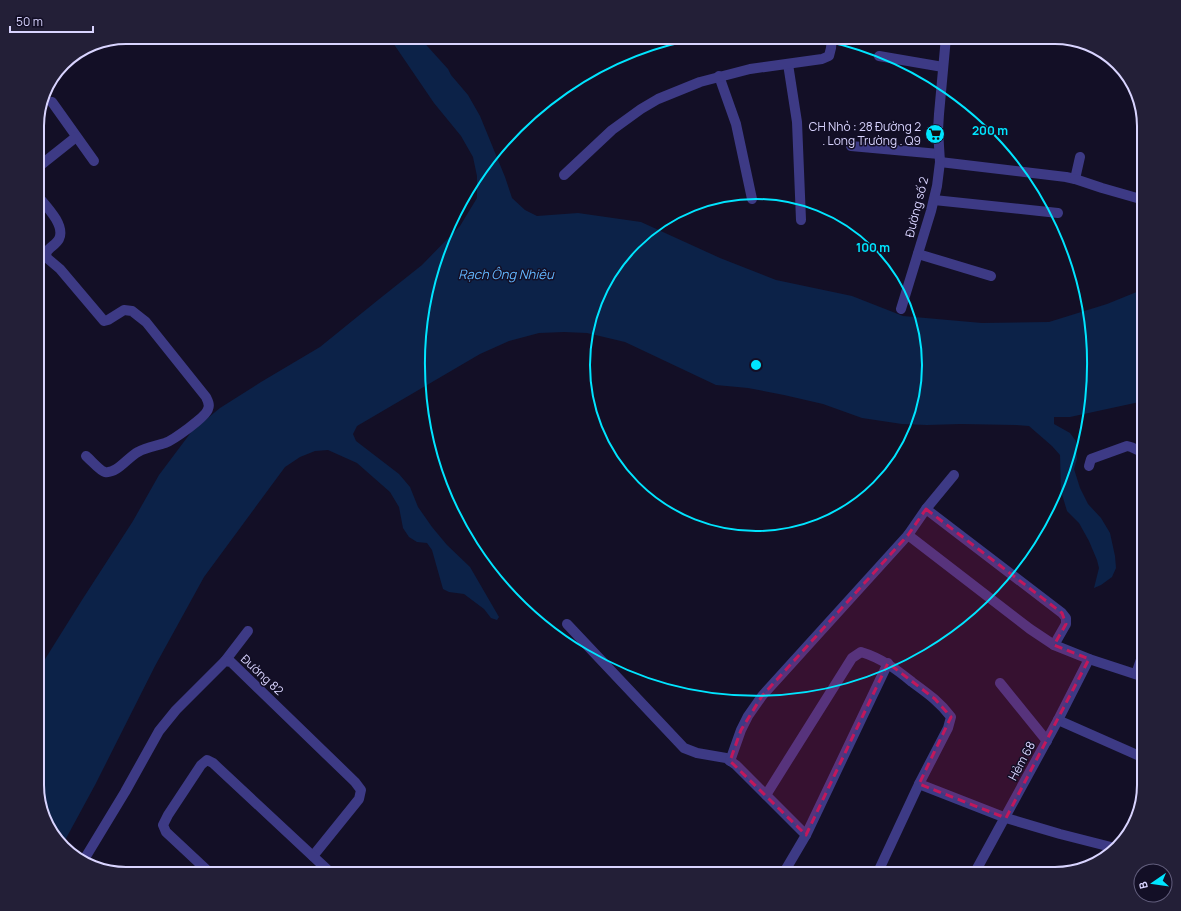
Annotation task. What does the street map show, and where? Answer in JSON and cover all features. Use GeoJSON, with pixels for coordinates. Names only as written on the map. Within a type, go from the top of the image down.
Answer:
{"type":"FeatureCollection","features":[{"type":"Feature","properties":{"kind":"street"},"geometry":{"type":"LineString","coordinates":[[564,175],[612,130],[641,109],[658,99],[719,76],[750,69],[822,59],[829,56],[831,44]]}},
{"type":"Feature","properties":{"kind":"street","name":"Đường số 2"},"geometry":{"type":"LineString","coordinates":[[901,309],[937,186],[939,158],[938,130],[946,44]]}},
{"type":"Feature","properties":{"kind":"street"},"geometry":{"type":"LineString","coordinates":[[879,56],[944,67]]}},
{"type":"Feature","properties":{"kind":"street"},"geometry":{"type":"LineString","coordinates":[[788,64],[797,122],[801,220]]}},
{"type":"Feature","properties":{"kind":"street"},"geometry":{"type":"LineString","coordinates":[[719,76],[736,124],[752,199]]}},
{"type":"Feature","properties":{"kind":"street"},"geometry":{"type":"LineString","coordinates":[[52,102],[94,161]]}},
{"type":"Feature","properties":{"kind":"street"},"geometry":{"type":"LineString","coordinates":[[44,162],[76,137]]}},
{"type":"Feature","properties":{"kind":"street"},"geometry":{"type":"LineString","coordinates":[[851,146],[1066,177],[1137,198]]}},
{"type":"Feature","properties":{"kind":"street"},"geometry":{"type":"LineString","coordinates":[[1075,179],[1080,157]]}},
{"type":"Feature","properties":{"kind":"street"},"geometry":{"type":"LineString","coordinates":[[934,200],[1058,213]]}},
{"type":"Feature","properties":{"kind":"street"},"geometry":{"type":"LineString","coordinates":[[44,204],[58,221],[60,229],[58,241],[51,246],[46,253],[47,258],[60,269],[104,320],[108,320],[124,310],[129,310],[146,322],[206,397],[209,405],[204,416],[174,438],[162,444],[139,451],[116,470],[106,472],[102,471],[86,456]]}},
{"type":"Feature","properties":{"kind":"street"},"geometry":{"type":"LineString","coordinates":[[918,254],[991,276]]}},
{"type":"Feature","properties":{"kind":"street"},"geometry":{"type":"LineString","coordinates":[[1089,466],[1091,459],[1127,446],[1137,450]]}},
{"type":"Feature","properties":{"kind":"street"},"geometry":{"type":"LineString","coordinates":[[730,761],[741,730],[748,716],[762,696],[908,535],[954,475]]}},
{"type":"Feature","properties":{"kind":"street"},"geometry":{"type":"LineString","coordinates":[[926,510],[1062,613],[1066,618],[1066,624],[1054,645]]}},
{"type":"Feature","properties":{"kind":"street"},"geometry":{"type":"LineString","coordinates":[[908,535],[1030,629],[1054,645],[1089,659],[1137,675]]}},
{"type":"Feature","properties":{"kind":"street"},"geometry":{"type":"LineString","coordinates":[[567,624],[684,748],[697,754],[726,758],[736,765],[806,835]]}},
{"type":"Feature","properties":{"kind":"street"},"geometry":{"type":"LineString","coordinates":[[224,661],[248,632]]}},
{"type":"Feature","properties":{"kind":"street"},"geometry":{"type":"LineString","coordinates":[[766,796],[852,658],[861,652],[872,655],[888,663],[936,699],[951,718],[948,728],[919,784],[880,867]]}},
{"type":"Feature","properties":{"kind":"street","name":"Hẻm 68"},"geometry":{"type":"LineString","coordinates":[[978,867],[1006,818],[1089,659]]}},
{"type":"Feature","properties":{"kind":"street","name":"Đường 82"},"geometry":{"type":"LineString","coordinates":[[86,856],[125,792],[159,731],[176,710],[224,661],[231,662],[349,776],[361,790],[359,799],[313,856]]}},
{"type":"Feature","properties":{"kind":"street"},"geometry":{"type":"LineString","coordinates":[[787,867],[806,835],[888,663]]}},
{"type":"Feature","properties":{"kind":"street"},"geometry":{"type":"LineString","coordinates":[[1000,683],[1047,741]]}},
{"type":"Feature","properties":{"kind":"street"},"geometry":{"type":"LineString","coordinates":[[1058,720],[1137,755]]}},
{"type":"Feature","properties":{"kind":"street"},"geometry":{"type":"LineString","coordinates":[[204,867],[166,832],[163,825],[201,765],[207,760],[213,763],[325,867]]}},
{"type":"Feature","properties":{"kind":"street"},"geometry":{"type":"LineString","coordinates":[[919,784],[1006,818],[1109,846]]}},
{"type":"Feature","properties":{"kind":"highlighted area"},"geometry":{"type":"Polygon","coordinates":[[[926,509],[1062,613],[1066,624],[1054,645],[1089,659],[1006,818],[919,784],[951,717],[935,699],[888,663],[806,835],[730,761],[741,730],[762,696],[908,535],[926,509]]]}},
{"type":"Feature","properties":{"kind":"water","name":"Rạch Ông Nhiêu"},"geometry":{"type":"Polygon","coordinates":[[[394,44],[425,44],[448,69],[451,75],[468,95],[480,116],[512,198],[525,210],[537,216],[578,213],[641,222],[720,258],[776,280],[852,296],[903,316],[982,323],[1049,322],[1107,304],[1137,292],[1137,403],[1070,417],[1054,417],[1054,424],[1070,433],[1076,441],[1077,459],[1074,469],[1080,488],[1088,504],[1101,518],[1110,533],[1116,568],[1112,577],[1094,588],[1099,568],[1097,560],[1079,523],[1067,511],[1061,491],[1060,455],[1029,426],[902,424],[862,418],[823,404],[784,395],[748,388],[716,385],[625,342],[587,333],[539,333],[509,341],[480,354],[357,426],[353,434],[356,441],[399,474],[410,487],[418,507],[432,527],[447,545],[470,567],[499,617],[497,620],[491,618],[484,609],[464,594],[449,592],[443,589],[432,550],[427,543],[417,542],[409,537],[403,528],[399,507],[390,492],[357,463],[328,450],[315,451],[300,457],[285,467],[204,577],[155,666],[95,785],[65,840],[52,821],[44,790],[44,661],[133,521],[159,475],[192,431],[220,408],[320,347],[422,265],[460,226],[477,198],[477,176],[473,157],[461,136],[434,103],[394,44]]]}},
{"type":"Feature","properties":{"kind":"place","name":"CH Nhỏ : 28 Đường 2 . Long Trường . Q9"},"geometry":{"type":"Point","coordinates":[935,134]}}]}
